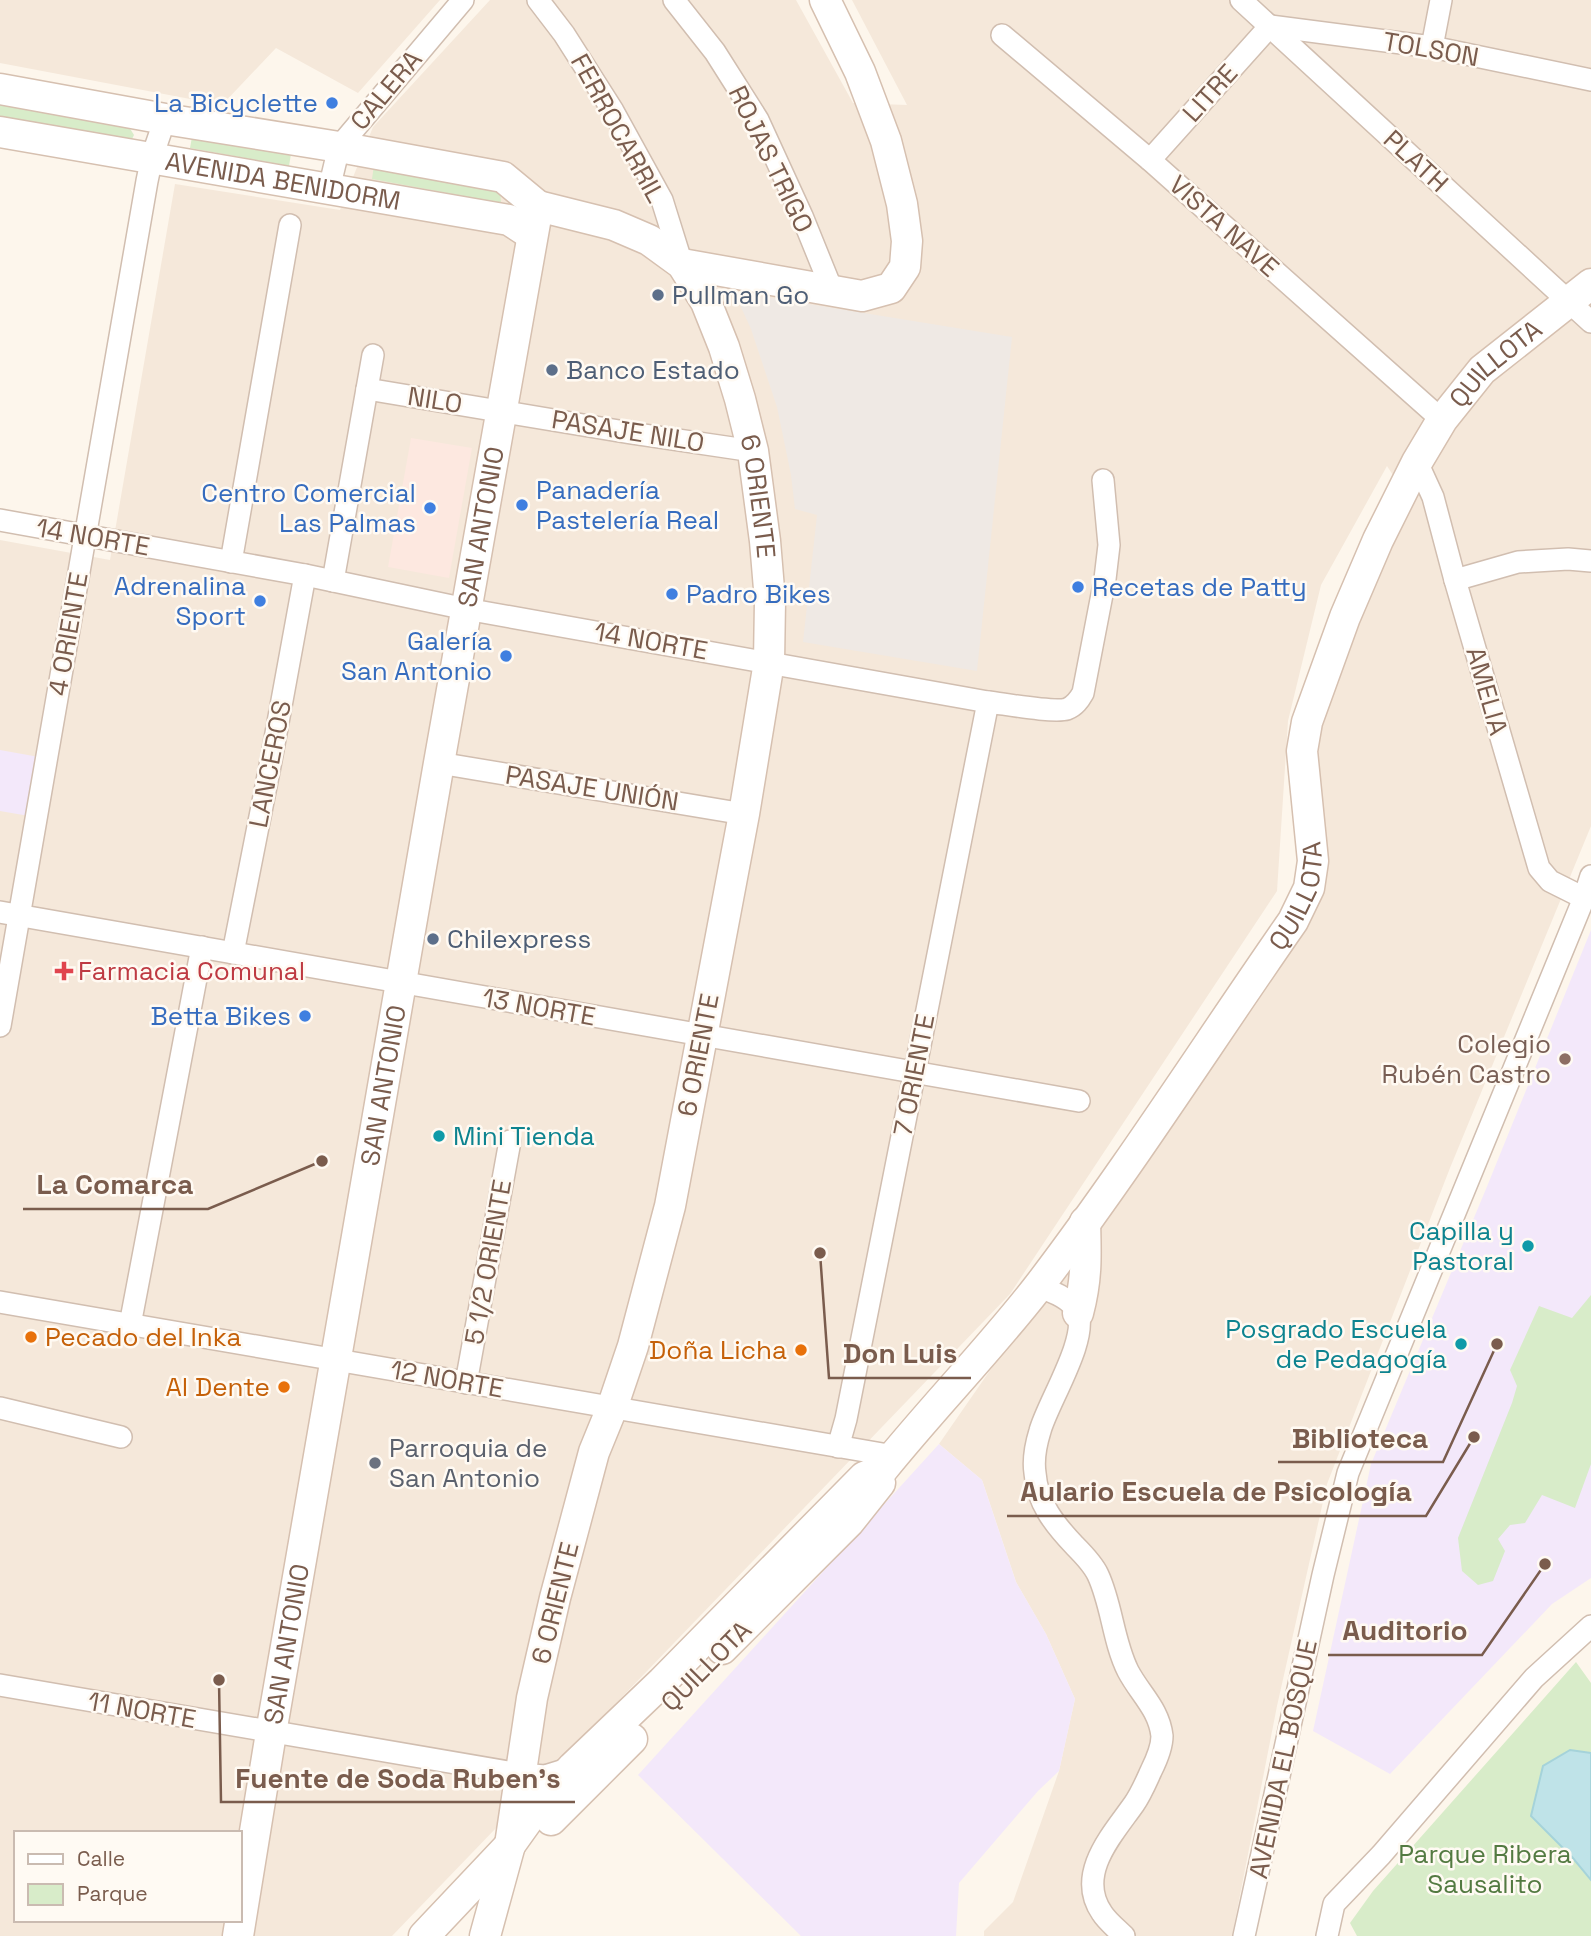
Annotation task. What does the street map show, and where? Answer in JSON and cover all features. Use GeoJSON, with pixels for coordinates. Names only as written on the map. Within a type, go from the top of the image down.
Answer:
{"type":"FeatureCollection","features":[{"type":"Feature","properties":{"kind":"main road"},"geometry":{"type":"LineString","coordinates":[[681,264],[862,296],[891,288],[905,267],[907,241],[902,204],[886,141],[860,72],[825,0]]}},
{"type":"Feature","properties":{"kind":"main road","name":"AVENIDA BENIDORM"},"geometry":{"type":"LineString","coordinates":[[0,89],[503,177],[538,206],[614,225],[649,240],[681,264]]}},
{"type":"Feature","properties":{"kind":"main road","name":"AVENIDA BENIDORM"},"geometry":{"type":"LineString","coordinates":[[0,132],[509,219],[532,235]]}},
{"type":"Feature","properties":{"kind":"main road"},"geometry":{"type":"LineString","coordinates":[[532,235],[538,206]]}},
{"type":"Feature","properties":{"kind":"main road","name":"SAN ANTONIO"},"geometry":{"type":"LineString","coordinates":[[242,1906],[532,235]]}},
{"type":"Feature","properties":{"kind":"main road","name":"6 ORIENTE"},"geometry":{"type":"LineString","coordinates":[[510,1845],[532,1698],[555,1598],[594,1452],[633,1346],[670,1206],[744,814],[769,662],[770,601],[753,451],[724,347],[706,302],[681,264]]}},
{"type":"Feature","properties":{"kind":"main road","name":"QUILLOTA"},"geometry":{"type":"LineString","coordinates":[[424,1936],[510,1845],[540,1802],[573,1768],[662,1682],[864,1477],[888,1462],[1038,1287],[1085,1222],[1293,921],[1309,888],[1313,862],[1302,751],[1307,722],[1345,617],[1378,540],[1417,462],[1442,420],[1482,370],[1579,293]]}},
{"type":"Feature","properties":{"kind":"main road"},"geometry":{"type":"LineString","coordinates":[[1078,1313],[1085,1289],[1085,1222]]}},
{"type":"Feature","properties":{"kind":"main road","name":"QUILLOTA"},"geometry":{"type":"LineString","coordinates":[[510,1845],[547,1823],[839,1532],[880,1485],[888,1462]]}},
{"type":"Feature","properties":{"kind":"main road"},"geometry":{"type":"LineString","coordinates":[[485,1936],[510,1845]]}},
{"type":"Feature","properties":{"kind":"street","name":"CALERA"},"geometry":{"type":"LineString","coordinates":[[329,189],[339,147],[463,0]]}},
{"type":"Feature","properties":{"kind":"street","name":"FERROCARRIL"},"geometry":{"type":"LineString","coordinates":[[538,0],[564,34],[613,111],[662,200],[681,264]]}},
{"type":"Feature","properties":{"kind":"street","name":"ROJAS TRIGO"},"geometry":{"type":"LineString","coordinates":[[674,0],[715,52],[758,120],[832,290]]}},
{"type":"Feature","properties":{"kind":"street","name":"PLATH"},"geometry":{"type":"LineString","coordinates":[[1241,0],[1579,293],[1591,322]]}},
{"type":"Feature","properties":{"kind":"street"},"geometry":{"type":"LineString","coordinates":[[1432,47],[1441,0]]}},
{"type":"Feature","properties":{"kind":"street","name":"TOLSON"},"geometry":{"type":"LineString","coordinates":[[1270,26],[1432,47],[1591,80]]}},
{"type":"Feature","properties":{"kind":"street","name":"LITRE"},"geometry":{"type":"LineString","coordinates":[[1150,160],[1270,26]]}},
{"type":"Feature","properties":{"kind":"street","name":"VISTA NAVE"},"geometry":{"type":"LineString","coordinates":[[1002,35],[1150,160],[1442,420]]}},
{"type":"Feature","properties":{"kind":"street","name":"4 ORIENTE"},"geometry":{"type":"LineString","coordinates":[[0,1026],[10,914],[86,535],[152,157],[165,119]]}},
{"type":"Feature","properties":{"kind":"street"},"geometry":{"type":"LineString","coordinates":[[231,562],[290,225]]}},
{"type":"Feature","properties":{"kind":"street"},"geometry":{"type":"LineString","coordinates":[[333,581],[373,355]]}},
{"type":"Feature","properties":{"kind":"street","name":"NILO"},"geometry":{"type":"LineString","coordinates":[[367,388],[503,411]]}},
{"type":"Feature","properties":{"kind":"street","name":"PASAJE NILO"},"geometry":{"type":"LineString","coordinates":[[503,411],[753,451]]}},
{"type":"Feature","properties":{"kind":"street","name":"AMELIA"},"geometry":{"type":"LineString","coordinates":[[1417,462],[1433,497],[1539,868],[1550,881],[1584,898]]}},
{"type":"Feature","properties":{"kind":"street","name":"14 NORTE"},"geometry":{"type":"LineString","coordinates":[[0,520],[305,575],[466,609],[988,702],[1059,710],[1071,708],[1083,693],[1105,579],[1109,545],[1102,480]]}},
{"type":"Feature","properties":{"kind":"street"},"geometry":{"type":"LineString","coordinates":[[1455,580],[1518,562],[1569,559],[1591,561]]}},
{"type":"Feature","properties":{"kind":"street","name":"LANCEROS"},"geometry":{"type":"LineString","coordinates":[[233,953],[305,575]]}},
{"type":"Feature","properties":{"kind":"street","name":"7 ORIENTE"},"geometry":{"type":"LineString","coordinates":[[838,1447],[988,702]]}},
{"type":"Feature","properties":{"kind":"street","name":"PASAJE UNIÓN"},"geometry":{"type":"LineString","coordinates":[[439,763],[744,814]]}},
{"type":"Feature","properties":{"kind":"street","name":"AVENIDA EL BOSQUE"},"geometry":{"type":"LineString","coordinates":[[1244,1936],[1322,1575],[1348,1473],[1591,876]]}},
{"type":"Feature","properties":{"kind":"street","name":"13 NORTE"},"geometry":{"type":"LineString","coordinates":[[10,914],[1079,1101]]}},
{"type":"Feature","properties":{"kind":"street"},"geometry":{"type":"LineString","coordinates":[[130,1325],[202,947]]}},
{"type":"Feature","properties":{"kind":"street","name":"5 1/2 ORIENTE"},"geometry":{"type":"LineString","coordinates":[[466,1383],[510,1141]]}},
{"type":"Feature","properties":{"kind":"street"},"geometry":{"type":"LineString","coordinates":[[1038,1287],[1064,1298],[1078,1313],[1080,1327],[1073,1352],[1040,1430],[1034,1470],[1036,1488],[1052,1521],[1087,1558],[1098,1574],[1121,1654],[1138,1687],[1156,1712],[1162,1738],[1146,1783],[1115,1827],[1100,1852],[1095,1867],[1095,1898],[1098,1906],[1101,1913],[1124,1936]]}},
{"type":"Feature","properties":{"kind":"street","name":"12 NORTE"},"geometry":{"type":"LineString","coordinates":[[0,1302],[838,1447],[888,1462]]}},
{"type":"Feature","properties":{"kind":"street"},"geometry":{"type":"LineString","coordinates":[[0,1408],[121,1437]]}},
{"type":"Feature","properties":{"kind":"street"},"geometry":{"type":"LineString","coordinates":[[1326,1936],[1334,1904],[1534,1678],[1591,1626]]}},
{"type":"Feature","properties":{"kind":"street","name":"11 NORTE"},"geometry":{"type":"LineString","coordinates":[[0,1685],[520,1774],[545,1776],[573,1768]]}},
{"type":"Feature","properties":{"kind":"shaded area"},"geometry":{"type":"Polygon","coordinates":[[[0,0],[440,0],[358,93],[276,48],[222,105],[0,63],[0,0]]]}},
{"type":"Feature","properties":{"kind":"shaded area"},"geometry":{"type":"Polygon","coordinates":[[[490,0],[796,0],[853,103],[907,105],[852,0],[1591,0],[1591,826],[1450,1168],[1327,1484],[1277,1706],[1232,1936],[984,1936],[984,1931],[1013,1902],[1059,1771],[1075,1699],[1046,1634],[1016,1582],[982,1480],[939,1444],[1323,890],[1315,710],[1400,486],[1387,466],[1321,585],[1288,721],[1277,891],[1010,1294],[392,1936],[0,1936],[0,540],[110,560],[175,184],[340,210],[373,127],[490,0]]]}},
{"type":"Feature","properties":{"kind":"shaded area"},"geometry":{"type":"Polygon","coordinates":[[[734,292],[1012,337],[977,671],[803,642],[817,515],[795,509],[777,407],[751,329],[734,292]]]}},
{"type":"Feature","properties":{"kind":"shaded area","name":"Centro Comercial Las Palmas"},"geometry":{"type":"Polygon","coordinates":[[[411,438],[472,448],[449,578],[388,567],[411,438]]]}},
{"type":"Feature","properties":{"kind":"shaded area"},"geometry":{"type":"Polygon","coordinates":[[[0,750],[39,757],[29,816],[0,811],[0,750]]]}},
{"type":"Feature","properties":{"kind":"shaded area"},"geometry":{"type":"Polygon","coordinates":[[[1591,930],[1591,1578],[1552,1604],[1390,1774],[1313,1731],[1371,1464],[1591,930]]]}},
{"type":"Feature","properties":{"kind":"shaded area"},"geometry":{"type":"Polygon","coordinates":[[[939,1444],[982,1480],[1016,1582],[1046,1634],[1075,1699],[1059,1771],[1038,1791],[959,1883],[956,1936],[801,1936],[638,1775],[939,1444]]]}},
{"type":"Feature","properties":{"kind":"green space"},"geometry":{"type":"Polygon","coordinates":[[[0,105],[129,127],[134,135],[131,141],[0,119],[0,105]]]}},
{"type":"Feature","properties":{"kind":"green space"},"geometry":{"type":"Polygon","coordinates":[[[192,137],[291,154],[289,166],[190,148],[192,137]]]}},
{"type":"Feature","properties":{"kind":"green space"},"geometry":{"type":"Polygon","coordinates":[[[374,165],[500,188],[501,203],[372,179],[374,165]]]}},
{"type":"Feature","properties":{"kind":"green space"},"geometry":{"type":"Polygon","coordinates":[[[1591,1295],[1591,1464],[1575,1508],[1542,1495],[1525,1523],[1510,1525],[1498,1539],[1505,1551],[1493,1581],[1478,1585],[1462,1571],[1458,1538],[1512,1403],[1517,1386],[1510,1370],[1539,1306],[1572,1318],[1591,1295]]]}},
{"type":"Feature","properties":{"kind":"green space","name":"Parque Ribera Sausalito"},"geometry":{"type":"Polygon","coordinates":[[[1576,1662],[1591,1683],[1591,1753],[1570,1750],[1572,1857],[1591,1880],[1591,1936],[1357,1936],[1350,1923],[1373,1891],[1576,1662]]]}},
{"type":"Feature","properties":{"kind":"water"},"geometry":{"type":"Polygon","coordinates":[[[1570,1750],[1591,1753],[1591,1880],[1531,1816],[1543,1766],[1570,1750]]]}},
{"type":"Feature","properties":{"kind":"place","name":"La Bicyclette"},"geometry":{"type":"Point","coordinates":[332,103]}},
{"type":"Feature","properties":{"kind":"place","name":"Pullman Go"},"geometry":{"type":"Point","coordinates":[658,295]}},
{"type":"Feature","properties":{"kind":"place","name":"Banco Estado"},"geometry":{"type":"Point","coordinates":[552,370]}},
{"type":"Feature","properties":{"kind":"place","name":"Panadería Pastelería Real"},"geometry":{"type":"Point","coordinates":[522,505]}},
{"type":"Feature","properties":{"kind":"place","name":"Centro Comercial Las Palmas"},"geometry":{"type":"Point","coordinates":[430,508]}},
{"type":"Feature","properties":{"kind":"place","name":"Recetas de Patty"},"geometry":{"type":"Point","coordinates":[1078,587]}},
{"type":"Feature","properties":{"kind":"place","name":"Padro Bikes"},"geometry":{"type":"Point","coordinates":[672,594]}},
{"type":"Feature","properties":{"kind":"place","name":"Adrenalina Sport"},"geometry":{"type":"Point","coordinates":[260,601]}},
{"type":"Feature","properties":{"kind":"place","name":"Galería San Antonio"},"geometry":{"type":"Point","coordinates":[506,656]}},
{"type":"Feature","properties":{"kind":"place","name":"Chilexpress"},"geometry":{"type":"Point","coordinates":[433,939]}},
{"type":"Feature","properties":{"kind":"place","name":"Farmacia Comunal"},"geometry":{"type":"Point","coordinates":[64,971]}},
{"type":"Feature","properties":{"kind":"place","name":"Betta Bikes"},"geometry":{"type":"Point","coordinates":[305,1016]}},
{"type":"Feature","properties":{"kind":"place","name":"Colegio Rubén Castro"},"geometry":{"type":"Point","coordinates":[1565,1059]}},
{"type":"Feature","properties":{"kind":"place","name":"Mini Tienda"},"geometry":{"type":"Point","coordinates":[439,1136]}},
{"type":"Feature","properties":{"kind":"place","name":"La Comarca"},"geometry":{"type":"Point","coordinates":[322,1161]}},
{"type":"Feature","properties":{"kind":"place","name":"Capilla y Pastoral"},"geometry":{"type":"Point","coordinates":[1528,1246]}},
{"type":"Feature","properties":{"kind":"place","name":"Don Luis"},"geometry":{"type":"Point","coordinates":[820,1253]}},
{"type":"Feature","properties":{"kind":"place","name":"Pecado del Inka"},"geometry":{"type":"Point","coordinates":[31,1337]}},
{"type":"Feature","properties":{"kind":"place","name":"Posgrado Escuela de Pedagogía"},"geometry":{"type":"Point","coordinates":[1461,1344]}},
{"type":"Feature","properties":{"kind":"place","name":"Biblioteca"},"geometry":{"type":"Point","coordinates":[1497,1344]}},
{"type":"Feature","properties":{"kind":"place","name":"Doña Licha"},"geometry":{"type":"Point","coordinates":[801,1350]}},
{"type":"Feature","properties":{"kind":"place","name":"Al Dente"},"geometry":{"type":"Point","coordinates":[284,1387]}},
{"type":"Feature","properties":{"kind":"place","name":"Aulario Escuela de Psicología"},"geometry":{"type":"Point","coordinates":[1474,1437]}},
{"type":"Feature","properties":{"kind":"place","name":"Parroquia de San Antonio"},"geometry":{"type":"Point","coordinates":[375,1463]}},
{"type":"Feature","properties":{"kind":"place","name":"Auditorio"},"geometry":{"type":"Point","coordinates":[1545,1564]}},
{"type":"Feature","properties":{"kind":"place","name":"Fuente de Soda Ruben's"},"geometry":{"type":"Point","coordinates":[219,1680]}}]}
